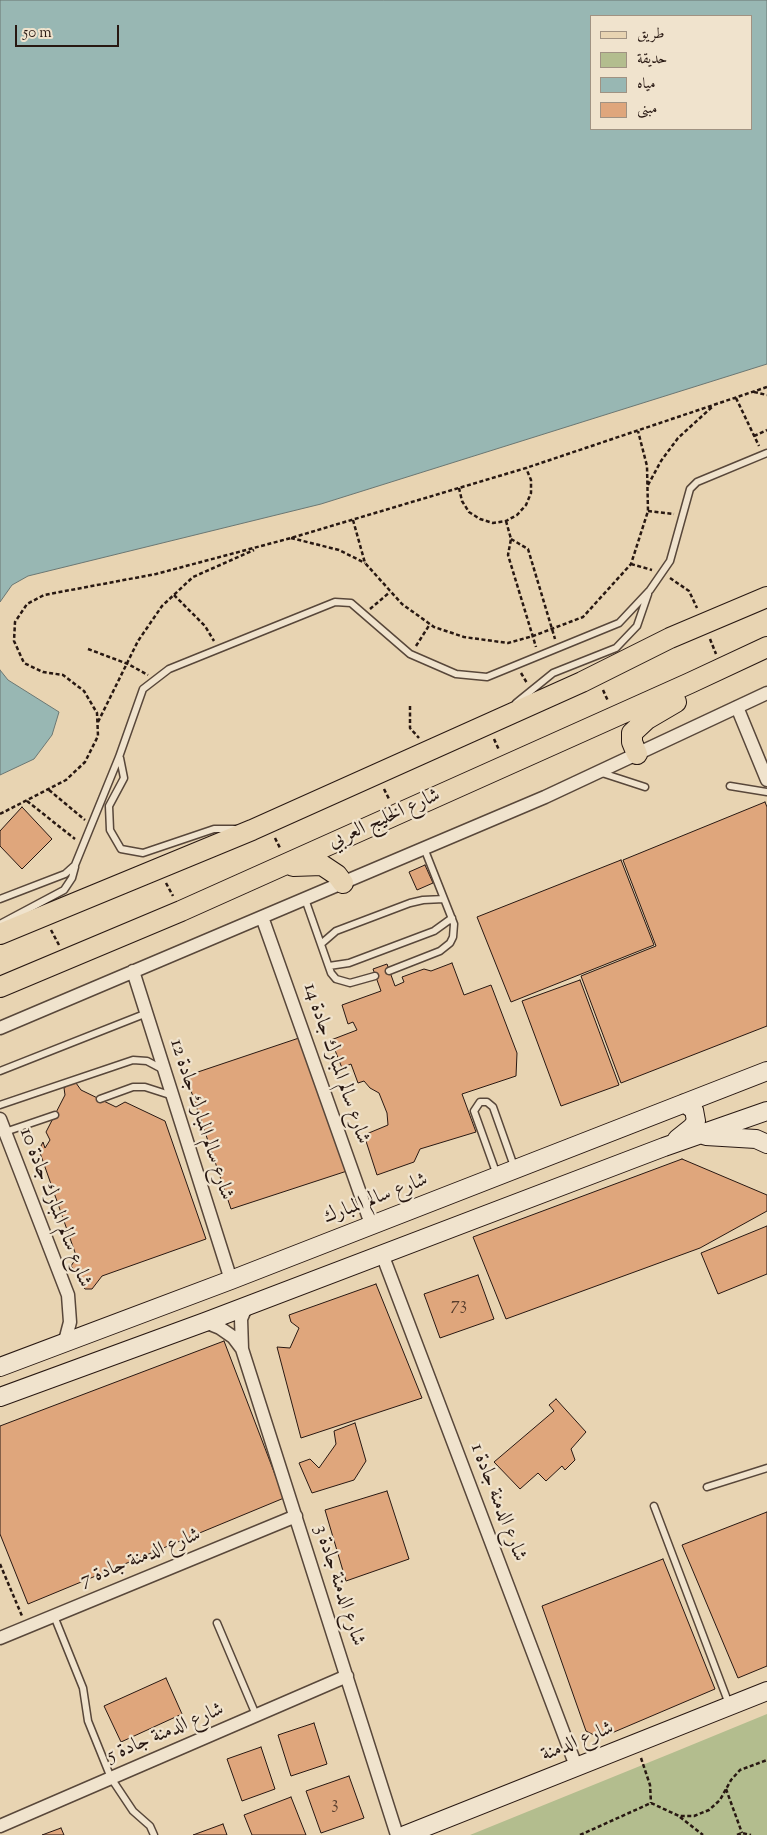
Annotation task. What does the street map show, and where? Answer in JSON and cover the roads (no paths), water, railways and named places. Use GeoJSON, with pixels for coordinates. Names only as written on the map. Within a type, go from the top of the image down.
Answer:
{"type":"FeatureCollection","features":[{"type":"Feature","properties":{"kind":"main road"},"geometry":{"type":"LineString","coordinates":[[0,934],[260,826],[767,597]]}},
{"type":"Feature","properties":{"kind":"main road","name":"شارع الخليج العربي"},"geometry":{"type":"LineString","coordinates":[[0,987],[180,911],[397,815],[767,647]]}},
{"type":"Feature","properties":{"kind":"main road"},"geometry":{"type":"LineString","coordinates":[[637,754],[632,742],[632,733],[647,719],[722,676],[728,666]]}},
{"type":"Feature","properties":{"kind":"main road"},"geometry":{"type":"LineString","coordinates":[[281,866],[322,865],[337,874],[343,883]]}},
{"type":"Feature","properties":{"kind":"main road","name":"شارع سالم المبارك"},"geometry":{"type":"LineString","coordinates":[[0,1367],[231,1280],[767,1071]]}},
{"type":"Feature","properties":{"kind":"main road"},"geometry":{"type":"LineString","coordinates":[[664,1147],[695,1124],[696,1114],[684,1103]]}},
{"type":"Feature","properties":{"kind":"main road"},"geometry":{"type":"LineString","coordinates":[[0,1397],[205,1322],[664,1147],[767,1111]]}},
{"type":"Feature","properties":{"kind":"main road"},"geometry":{"type":"LineString","coordinates":[[698,1136],[756,1139],[767,1144]]}},
{"type":"Feature","properties":{"kind":"main road","name":"شارع الدمنة"},"geometry":{"type":"LineString","coordinates":[[406,1834],[767,1691]]}},
{"type":"Feature","properties":{"kind":"street"},"geometry":{"type":"LineString","coordinates":[[0,1028],[424,848],[598,772],[767,693]]}},
{"type":"Feature","properties":{"kind":"street"},"geometry":{"type":"LineString","coordinates":[[737,707],[767,780]]}},
{"type":"Feature","properties":{"kind":"street","name":"شارع سالم المبارك جادة 14"},"geometry":{"type":"LineString","coordinates":[[262,917],[372,1224]]}},
{"type":"Feature","properties":{"kind":"street","name":"شارع سالم المبارك جادة 12"},"geometry":{"type":"LineString","coordinates":[[133,971],[231,1280]]}},
{"type":"Feature","properties":{"kind":"street","name":"شارع سالم المبارك جادة 10"},"geometry":{"type":"LineString","coordinates":[[0,1119],[68,1295],[70,1322],[65,1341]]}},
{"type":"Feature","properties":{"kind":"street","name":"شارع الدمنة جادة 1"},"geometry":{"type":"LineString","coordinates":[[382,1254],[576,1766]]}},
{"type":"Feature","properties":{"kind":"street","name":"شارع الدمنة جادة 3"},"geometry":{"type":"LineString","coordinates":[[246,1306],[241,1319],[242,1349],[346,1676],[406,1834]]}},
{"type":"Feature","properties":{"kind":"street","name":"شارع الدمنة جادة 3"},"geometry":{"type":"LineString","coordinates":[[205,1322],[233,1336],[242,1349]]}},
{"type":"Feature","properties":{"kind":"street","name":"شارع الدمنة جادة 7"},"geometry":{"type":"LineString","coordinates":[[0,1638],[296,1516]]}},
{"type":"Feature","properties":{"kind":"street","name":"شارع الدمنة جادة 5"},"geometry":{"type":"LineString","coordinates":[[0,1826],[346,1676]]}},
{"type":"Feature","properties":{"kind":"lane"},"geometry":{"type":"LineString","coordinates":[[0,924],[64,890],[72,878],[75,865],[119,757],[143,689],[169,669],[335,602],[351,603],[410,654],[456,674],[487,677],[619,623],[650,590],[670,561],[681,514],[690,489],[697,482],[765,454]]}},
{"type":"Feature","properties":{"kind":"lane"},"geometry":{"type":"LineString","coordinates":[[489,723],[553,673],[616,648],[637,626],[650,590]]}},
{"type":"Feature","properties":{"kind":"lane"},"geometry":{"type":"LineString","coordinates":[[119,757],[124,778],[108,806],[110,830],[122,848],[143,853],[214,829],[260,826]]}},
{"type":"Feature","properties":{"kind":"lane"},"geometry":{"type":"LineString","coordinates":[[598,772],[645,787]]}},
{"type":"Feature","properties":{"kind":"lane"},"geometry":{"type":"LineString","coordinates":[[730,786],[767,792]]}},
{"type":"Feature","properties":{"kind":"lane"},"geometry":{"type":"LineString","coordinates":[[389,970],[445,948],[453,937],[452,918],[424,848]]}},
{"type":"Feature","properties":{"kind":"lane"},"geometry":{"type":"LineString","coordinates":[[0,899],[64,874],[75,865]]}},
{"type":"Feature","properties":{"kind":"lane"},"geometry":{"type":"LineString","coordinates":[[305,899],[332,973],[343,982],[357,982],[376,976]]}},
{"type":"Feature","properties":{"kind":"lane"},"geometry":{"type":"LineString","coordinates":[[320,944],[336,931],[410,903],[444,899]]}},
{"type":"Feature","properties":{"kind":"lane"},"geometry":{"type":"LineString","coordinates":[[329,966],[349,963],[425,934],[444,926],[452,918]]}},
{"type":"Feature","properties":{"kind":"lane"},"geometry":{"type":"LineString","coordinates":[[0,1072],[147,1013]]}},
{"type":"Feature","properties":{"kind":"lane"},"geometry":{"type":"LineString","coordinates":[[0,1105],[134,1060],[147,1061],[165,1071]]}},
{"type":"Feature","properties":{"kind":"lane"},"geometry":{"type":"LineString","coordinates":[[100,1099],[134,1087],[145,1087],[173,1096]]}},
{"type":"Feature","properties":{"kind":"lane"},"geometry":{"type":"LineString","coordinates":[[497,1176],[474,1115],[474,1108],[480,1102],[487,1102],[493,1107],[515,1169]]}},
{"type":"Feature","properties":{"kind":"lane"},"geometry":{"type":"LineString","coordinates":[[5,1132],[55,1114]]}},
{"type":"Feature","properties":{"kind":"lane"},"geometry":{"type":"LineString","coordinates":[[707,1487],[767,1468]]}},
{"type":"Feature","properties":{"kind":"lane"},"geometry":{"type":"LineString","coordinates":[[654,1506],[730,1706]]}},
{"type":"Feature","properties":{"kind":"lane"},"geometry":{"type":"LineString","coordinates":[[54,1616],[83,1688],[88,1721],[111,1778],[133,1811],[150,1826],[154,1835]]}},
{"type":"Feature","properties":{"kind":"lane"},"geometry":{"type":"LineString","coordinates":[[218,1623],[256,1715]]}},
{"type":"Feature","properties":{"kind":"water"},"geometry":{"type":"Polygon","coordinates":[[[0,0],[767,0],[767,364],[321,504],[28,576],[12,585],[0,602],[0,0]]]}},
{"type":"Feature","properties":{"kind":"water"},"geometry":{"type":"Polygon","coordinates":[[[0,670],[8,680],[59,712],[52,735],[34,759],[0,775],[0,670]]]}}]}
